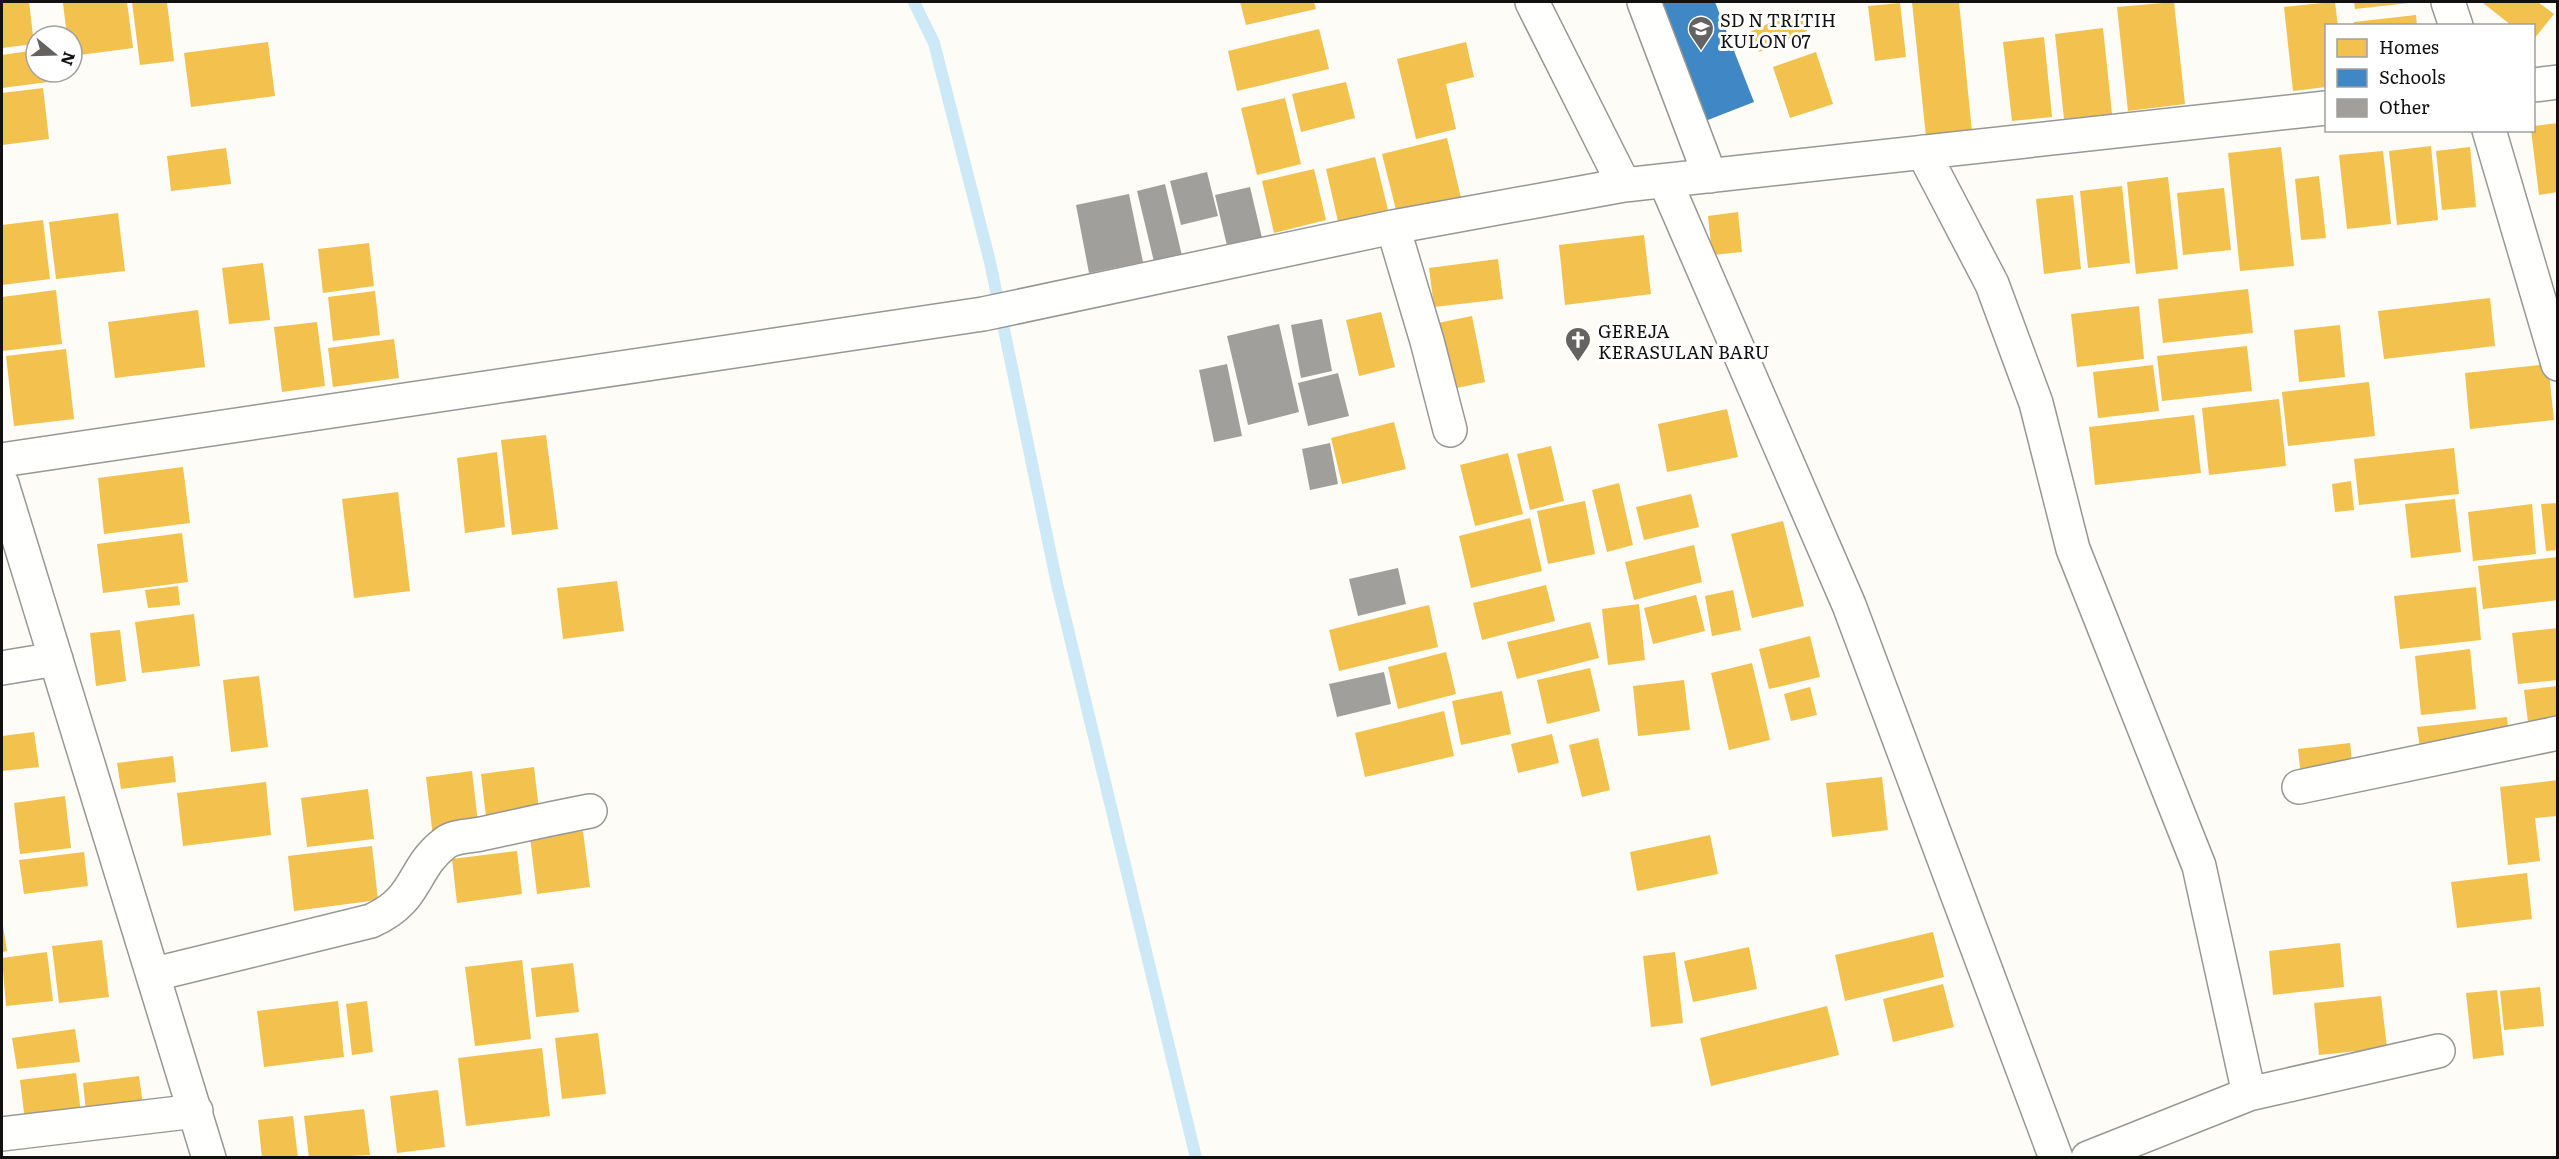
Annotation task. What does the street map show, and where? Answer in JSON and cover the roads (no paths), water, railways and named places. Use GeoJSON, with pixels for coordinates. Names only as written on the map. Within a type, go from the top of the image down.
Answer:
{"type":"FeatureCollection","features":[{"type":"Feature","properties":{"kind":"street"},"geometry":{"type":"LineString","coordinates":[[1532,2],[1624,185]]}},
{"type":"Feature","properties":{"kind":"street"},"geometry":{"type":"LineString","coordinates":[[1644,2],[1710,176]]}},
{"type":"Feature","properties":{"kind":"street"},"geometry":{"type":"LineString","coordinates":[[2448,2],[2455,24]]}},
{"type":"Feature","properties":{"kind":"street"},"geometry":{"type":"LineString","coordinates":[[2535,85],[2558,82]]}},
{"type":"Feature","properties":{"kind":"street"},"geometry":{"type":"LineString","coordinates":[[2,460],[983,314],[1393,227],[1624,185],[2325,108]]}},
{"type":"Feature","properties":{"kind":"street"},"geometry":{"type":"LineString","coordinates":[[2490,132],[2558,364]]}},
{"type":"Feature","properties":{"kind":"street"},"geometry":{"type":"LineString","coordinates":[[1923,152],[1992,284],[2036,403],[2073,549],[2199,866],[2249,1094]]}},
{"type":"Feature","properties":{"kind":"street"},"geometry":{"type":"LineString","coordinates":[[1665,182],[1849,605],[2056,1158]]}},
{"type":"Feature","properties":{"kind":"street"},"geometry":{"type":"LineString","coordinates":[[1393,227],[1427,341],[1450,430]]}},
{"type":"Feature","properties":{"kind":"street"},"geometry":{"type":"LineString","coordinates":[[2,484],[155,974],[209,1158]]}},
{"type":"Feature","properties":{"kind":"street"},"geometry":{"type":"LineString","coordinates":[[2,668],[56,659]]}},
{"type":"Feature","properties":{"kind":"street"},"geometry":{"type":"LineString","coordinates":[[2299,787],[2558,733]]}},
{"type":"Feature","properties":{"kind":"street"},"geometry":{"type":"LineString","coordinates":[[155,974],[371,921],[390,913],[399,905],[417,882],[430,857],[448,840],[590,811]]}},
{"type":"Feature","properties":{"kind":"street"},"geometry":{"type":"LineString","coordinates":[[2088,1158],[2249,1094],[2438,1051]]}},
{"type":"Feature","properties":{"kind":"street"},"geometry":{"type":"LineString","coordinates":[[2,1134],[196,1111]]}},
{"type":"Feature","properties":{"kind":"waterway"},"geometry":{"type":"LineString","coordinates":[[914,2],[934,43],[990,262],[1057,584],[1196,1158]]}},
{"type":"Feature","properties":{"kind":"place","name":"SD N TRITIH KULON 07"},"geometry":{"type":"Point","coordinates":[1701,52]}},
{"type":"Feature","properties":{"kind":"place","name":"GEREJA KERASULAN BARU"},"geometry":{"type":"Point","coordinates":[1578,363]}}]}
